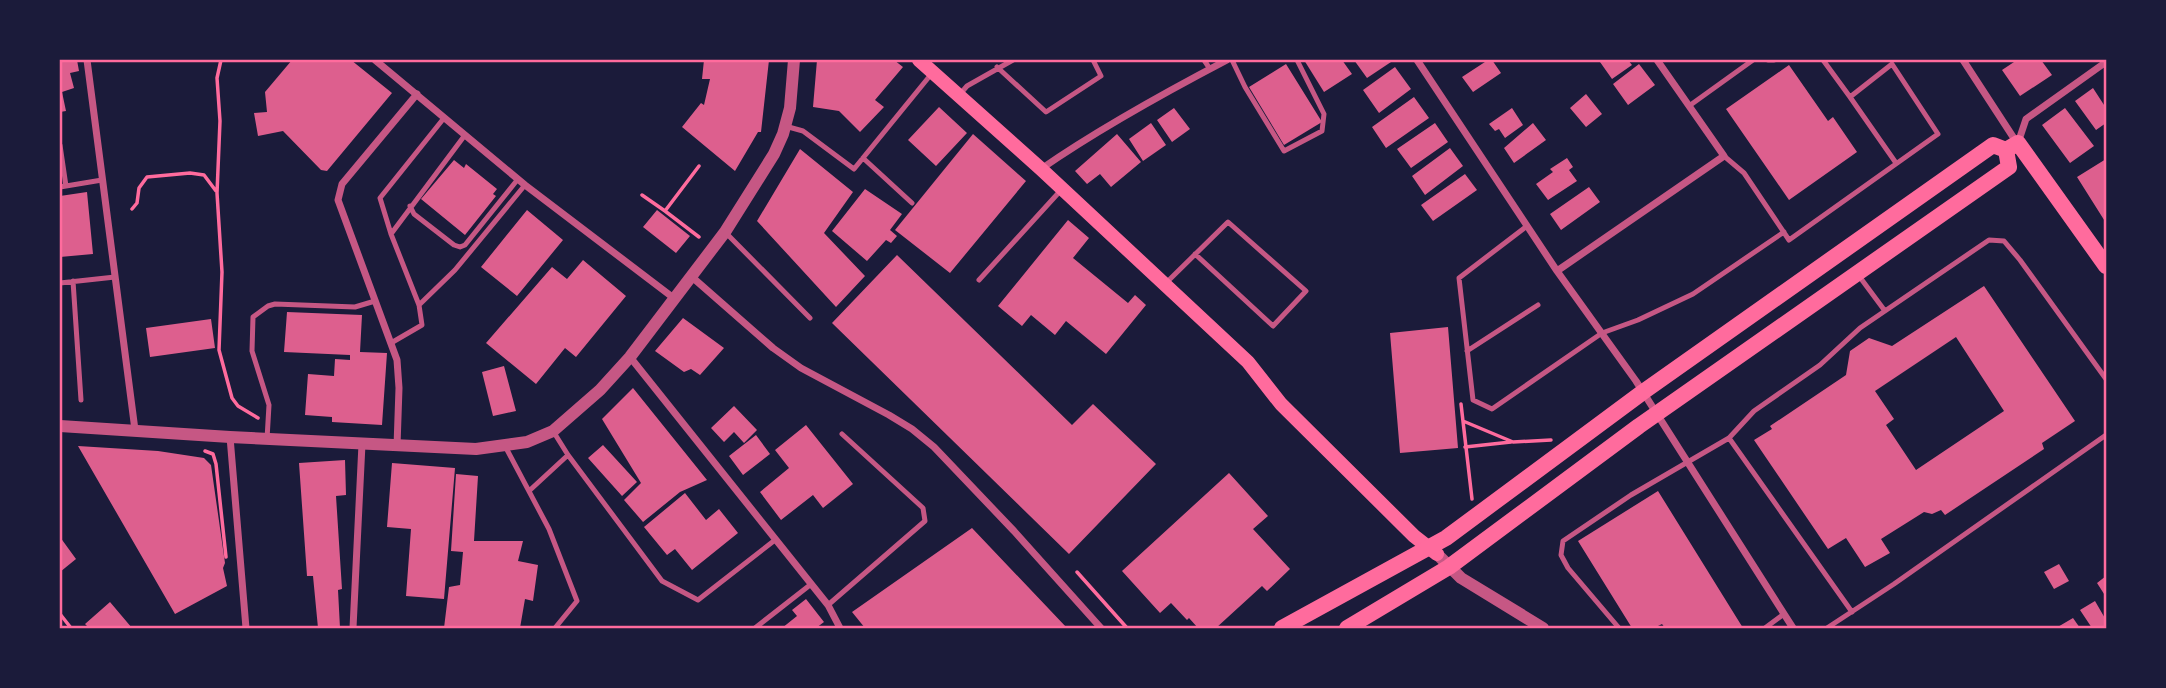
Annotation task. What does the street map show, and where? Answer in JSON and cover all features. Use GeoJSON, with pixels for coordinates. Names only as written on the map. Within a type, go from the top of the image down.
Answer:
{"type":"FeatureCollection","features":[{"type":"Feature","properties":{"kind":"main road"},"geometry":{"type":"LineString","coordinates":[[919,60],[1041,169],[1248,362],[1281,404],[1433,551]]}},
{"type":"Feature","properties":{"kind":"main road"},"geometry":{"type":"LineString","coordinates":[[1282,628],[1433,551],[1446,538],[1643,392],[1993,145],[2012,147],[2106,263]]}},
{"type":"Feature","properties":{"kind":"main road"},"geometry":{"type":"LineString","coordinates":[[1347,628],[1449,566],[1657,414],[2009,167],[2012,147]]}},
{"type":"Feature","properties":{"kind":"street"},"geometry":{"type":"LineString","coordinates":[[87,60],[135,430]]}},
{"type":"Feature","properties":{"kind":"street"},"geometry":{"type":"LineString","coordinates":[[374,60],[525,185],[675,299]]}},
{"type":"Feature","properties":{"kind":"street"},"geometry":{"type":"LineString","coordinates":[[60,425],[230,437],[476,449],[527,442],[553,431],[600,390],[631,356],[725,232],[774,154],[790,108],[794,60]]}},
{"type":"Feature","properties":{"kind":"street"},"geometry":{"type":"LineString","coordinates":[[1041,169],[1124,116],[1230,60]]}},
{"type":"Feature","properties":{"kind":"street"},"geometry":{"type":"LineString","coordinates":[[1417,60],[1557,271],[1643,392],[1793,628]]}},
{"type":"Feature","properties":{"kind":"street"},"geometry":{"type":"LineString","coordinates":[[1557,271],[1724,156],[1657,60]]}},
{"type":"Feature","properties":{"kind":"street"},"geometry":{"type":"LineString","coordinates":[[1963,60],[2012,147]]}},
{"type":"Feature","properties":{"kind":"street"},"geometry":{"type":"LineString","coordinates":[[2012,147],[2026,120],[2106,62]]}},
{"type":"Feature","properties":{"kind":"street"},"geometry":{"type":"LineString","coordinates":[[397,446],[397,360],[338,200],[342,184],[417,94]]}},
{"type":"Feature","properties":{"kind":"street"},"geometry":{"type":"LineString","coordinates":[[692,277],[773,348],[801,368],[889,415],[934,447],[1023,540],[1101,628]]}},
{"type":"Feature","properties":{"kind":"street"},"geometry":{"type":"LineString","coordinates":[[631,356],[828,605],[841,628]]}},
{"type":"Feature","properties":{"kind":"street"},"geometry":{"type":"LineString","coordinates":[[230,437],[246,628]]}},
{"type":"Feature","properties":{"kind":"street"},"geometry":{"type":"LineString","coordinates":[[353,628],[362,444]]}},
{"type":"Feature","properties":{"kind":"street"},"geometry":{"type":"LineString","coordinates":[[1433,551],[1461,578],[1544,628]]}},
{"type":"Feature","properties":{"kind":"lane"},"geometry":{"type":"LineString","coordinates":[[959,96],[967,86],[1013,60]]}},
{"type":"Feature","properties":{"kind":"lane"},"geometry":{"type":"LineString","coordinates":[[997,68],[1046,112],[1101,76],[1093,60]]}},
{"type":"Feature","properties":{"kind":"lane"},"geometry":{"type":"LineString","coordinates":[[1204,60],[1210,69]]}},
{"type":"Feature","properties":{"kind":"lane"},"geometry":{"type":"LineString","coordinates":[[1230,60],[1284,151],[1322,131],[1324,114],[1297,60]]}},
{"type":"Feature","properties":{"kind":"lane"},"geometry":{"type":"LineString","coordinates":[[1689,106],[1753,60]]}},
{"type":"Feature","properties":{"kind":"lane"},"geometry":{"type":"LineString","coordinates":[[1768,60],[1774,60]]}},
{"type":"Feature","properties":{"kind":"lane"},"geometry":{"type":"LineString","coordinates":[[1823,60],[1896,163]]}},
{"type":"Feature","properties":{"kind":"lane"},"geometry":{"type":"LineString","coordinates":[[1724,156],[1744,173],[1789,240],[1938,134],[1892,64],[1850,97]]}},
{"type":"Feature","properties":{"kind":"lane"},"geometry":{"type":"LineString","coordinates":[[785,126],[803,131],[854,169],[933,72]]}},
{"type":"Feature","properties":{"kind":"lane"},"geometry":{"type":"LineString","coordinates":[[391,343],[422,325],[419,305],[380,198],[444,118]]}},
{"type":"Feature","properties":{"kind":"lane"},"geometry":{"type":"LineString","coordinates":[[391,234],[464,135]]}},
{"type":"Feature","properties":{"kind":"lane"},"geometry":{"type":"LineString","coordinates":[[60,145],[63,186],[102,180]]}},
{"type":"Feature","properties":{"kind":"lane"},"geometry":{"type":"LineString","coordinates":[[863,158],[912,202]]}},
{"type":"Feature","properties":{"kind":"lane"},"geometry":{"type":"LineString","coordinates":[[411,206],[414,214],[460,247],[465,245],[518,179]]}},
{"type":"Feature","properties":{"kind":"lane"},"geometry":{"type":"LineString","coordinates":[[419,305],[455,270],[525,185]]}},
{"type":"Feature","properties":{"kind":"lane"},"geometry":{"type":"LineString","coordinates":[[979,279],[1062,189]]}},
{"type":"Feature","properties":{"kind":"lane"},"geometry":{"type":"LineString","coordinates":[[1164,285],[1195,254],[1228,222],[1306,290],[1273,326],[1195,254]]}},
{"type":"Feature","properties":{"kind":"lane"},"geometry":{"type":"LineString","coordinates":[[1527,226],[1459,278],[1473,400],[1492,409],[1602,333],[1638,320],[1693,294],[1784,232]]}},
{"type":"Feature","properties":{"kind":"lane"},"geometry":{"type":"LineString","coordinates":[[725,232],[810,318]]}},
{"type":"Feature","properties":{"kind":"lane"},"geometry":{"type":"LineString","coordinates":[[1619,628],[1568,568],[1561,555],[1563,541],[1687,461],[1729,438],[1754,411],[1820,365],[1860,328],[1975,247],[1989,240],[2004,241],[2106,379]]}},
{"type":"Feature","properties":{"kind":"lane"},"geometry":{"type":"LineString","coordinates":[[1857,274],[1885,311]]}},
{"type":"Feature","properties":{"kind":"lane"},"geometry":{"type":"LineString","coordinates":[[60,283],[114,277]]}},
{"type":"Feature","properties":{"kind":"lane"},"geometry":{"type":"LineString","coordinates":[[73,281],[81,400]]}},
{"type":"Feature","properties":{"kind":"lane"},"geometry":{"type":"LineString","coordinates":[[267,439],[269,405],[251,351],[253,317],[275,304],[355,307],[375,301]]}},
{"type":"Feature","properties":{"kind":"lane"},"geometry":{"type":"LineString","coordinates":[[1467,351],[1538,305]]}},
{"type":"Feature","properties":{"kind":"lane"},"geometry":{"type":"LineString","coordinates":[[553,431],[662,581],[698,600],[775,540]]}},
{"type":"Feature","properties":{"kind":"lane"},"geometry":{"type":"LineString","coordinates":[[828,605],[925,522],[923,508],[842,434]]}},
{"type":"Feature","properties":{"kind":"lane"},"geometry":{"type":"LineString","coordinates":[[1827,628],[2106,435]]}},
{"type":"Feature","properties":{"kind":"lane"},"geometry":{"type":"LineString","coordinates":[[1729,438],[1852,612]]}},
{"type":"Feature","properties":{"kind":"lane"},"geometry":{"type":"LineString","coordinates":[[505,446],[549,529],[577,601],[555,628]]}},
{"type":"Feature","properties":{"kind":"lane"},"geometry":{"type":"LineString","coordinates":[[529,491],[568,455]]}},
{"type":"Feature","properties":{"kind":"lane"},"geometry":{"type":"LineString","coordinates":[[755,628],[810,585]]}},
{"type":"Feature","properties":{"kind":"lane"},"geometry":{"type":"LineString","coordinates":[[1765,628],[1784,614]]}},
{"type":"Feature","properties":{"kind":"path"},"geometry":{"type":"LineString","coordinates":[[221,60],[217,78],[220,121],[217,193],[222,259],[219,339],[221,360],[232,398],[238,406],[258,418]]}},
{"type":"Feature","properties":{"kind":"path"},"geometry":{"type":"LineString","coordinates":[[665,211],[699,166]]}},
{"type":"Feature","properties":{"kind":"path"},"geometry":{"type":"LineString","coordinates":[[132,208],[137,203],[139,188],[147,177],[190,173],[204,175],[217,193]]}},
{"type":"Feature","properties":{"kind":"path"},"geometry":{"type":"LineString","coordinates":[[642,195],[699,237]]}},
{"type":"Feature","properties":{"kind":"path"},"geometry":{"type":"LineString","coordinates":[[1460,394],[1472,499]]}},
{"type":"Feature","properties":{"kind":"path"},"geometry":{"type":"LineString","coordinates":[[1463,421],[1513,442]]}},
{"type":"Feature","properties":{"kind":"path"},"geometry":{"type":"LineString","coordinates":[[1465,447],[1555,440]]}},
{"type":"Feature","properties":{"kind":"path"},"geometry":{"type":"LineString","coordinates":[[216,464],[226,557]]}},
{"type":"Feature","properties":{"kind":"path"},"geometry":{"type":"LineString","coordinates":[[1077,572],[1127,628]]}},
{"type":"Feature","properties":{"kind":"path"},"geometry":{"type":"LineString","coordinates":[[60,614],[71,628]]}},
{"type":"Feature","properties":{"kind":"building"},"geometry":{"type":"Polygon","coordinates":[[[60,60],[77,60],[79,71],[70,73],[74,88],[62,92],[66,111],[60,112],[60,60]]]}},
{"type":"Feature","properties":{"kind":"building"},"geometry":{"type":"Polygon","coordinates":[[[292,60],[351,60],[392,93],[327,171],[321,170],[283,131],[258,136],[254,113],[267,112],[265,92],[292,60]]]}},
{"type":"Feature","properties":{"kind":"building"},"geometry":{"type":"Polygon","coordinates":[[[704,60],[769,60],[761,132],[758,132],[735,171],[682,127],[701,103],[704,105],[710,79],[702,79],[704,60]]]}},
{"type":"Feature","properties":{"kind":"building"},"geometry":{"type":"Polygon","coordinates":[[[817,60],[894,60],[903,67],[875,100],[884,107],[860,132],[839,111],[813,107],[817,60]]]}},
{"type":"Feature","properties":{"kind":"building"},"geometry":{"type":"Polygon","coordinates":[[[1304,60],[1342,60],[1352,74],[1324,92],[1304,60]]]}},
{"type":"Feature","properties":{"kind":"building"},"geometry":{"type":"Polygon","coordinates":[[[1354,60],[1394,60],[1367,78],[1354,60]]]}},
{"type":"Feature","properties":{"kind":"building"},"geometry":{"type":"Polygon","coordinates":[[[1492,60],[1501,73],[1473,92],[1462,77],[1492,60]]]}},
{"type":"Feature","properties":{"kind":"building"},"geometry":{"type":"Polygon","coordinates":[[[1628,60],[1632,65],[1612,79],[1600,62],[1628,60]]]}},
{"type":"Feature","properties":{"kind":"building"},"geometry":{"type":"Polygon","coordinates":[[[2017,60],[2041,60],[2052,75],[2020,96],[2002,70],[2017,60]]]}},
{"type":"Feature","properties":{"kind":"building"},"geometry":{"type":"Polygon","coordinates":[[[1286,64],[1322,122],[1284,145],[1249,87],[1286,64]]]}},
{"type":"Feature","properties":{"kind":"building"},"geometry":{"type":"Polygon","coordinates":[[[1639,64],[1655,85],[1628,105],[1613,84],[1639,64]]]}},
{"type":"Feature","properties":{"kind":"building"},"geometry":{"type":"Polygon","coordinates":[[[1789,65],[1828,121],[1833,117],[1857,152],[1789,200],[1726,109],[1789,65]]]}},
{"type":"Feature","properties":{"kind":"building"},"geometry":{"type":"Polygon","coordinates":[[[1395,67],[1411,89],[1379,113],[1363,90],[1395,67]]]}},
{"type":"Feature","properties":{"kind":"building"},"geometry":{"type":"Polygon","coordinates":[[[2093,88],[2106,108],[2106,123],[2096,130],[2075,101],[2093,88]]]}},
{"type":"Feature","properties":{"kind":"building"},"geometry":{"type":"Polygon","coordinates":[[[1586,94],[1602,114],[1586,127],[1570,108],[1586,94]]]}},
{"type":"Feature","properties":{"kind":"building"},"geometry":{"type":"Polygon","coordinates":[[[1414,97],[1429,118],[1386,148],[1372,127],[1414,97]]]}},
{"type":"Feature","properties":{"kind":"building"},"geometry":{"type":"Polygon","coordinates":[[[939,107],[967,133],[936,166],[908,140],[939,107]]]}},
{"type":"Feature","properties":{"kind":"building"},"geometry":{"type":"Polygon","coordinates":[[[1174,108],[1190,129],[1172,142],[1157,120],[1174,108]]]}},
{"type":"Feature","properties":{"kind":"building"},"geometry":{"type":"Polygon","coordinates":[[[1512,108],[1523,125],[1505,138],[1499,129],[1495,131],[1489,124],[1512,108]]]}},
{"type":"Feature","properties":{"kind":"building"},"geometry":{"type":"Polygon","coordinates":[[[2065,108],[2094,146],[2070,163],[2042,125],[2065,108]]]}},
{"type":"Feature","properties":{"kind":"building"},"geometry":{"type":"Polygon","coordinates":[[[1151,123],[1166,145],[1143,161],[1129,139],[1151,123]]]}},
{"type":"Feature","properties":{"kind":"building"},"geometry":{"type":"Polygon","coordinates":[[[1435,123],[1448,142],[1411,168],[1397,149],[1435,123]]]}},
{"type":"Feature","properties":{"kind":"building"},"geometry":{"type":"Polygon","coordinates":[[[1533,123],[1546,140],[1514,163],[1504,148],[1533,123]]]}},
{"type":"Feature","properties":{"kind":"building"},"geometry":{"type":"Polygon","coordinates":[[[973,134],[1026,181],[950,273],[895,230],[973,134]]]}},
{"type":"Feature","properties":{"kind":"building"},"geometry":{"type":"Polygon","coordinates":[[[1117,134],[1141,162],[1111,187],[1100,174],[1087,184],[1075,171],[1117,134]]]}},
{"type":"Feature","properties":{"kind":"building"},"geometry":{"type":"Polygon","coordinates":[[[1450,148],[1463,166],[1425,195],[1412,176],[1450,148]]]}},
{"type":"Feature","properties":{"kind":"building"},"geometry":{"type":"Polygon","coordinates":[[[800,149],[853,192],[824,233],[865,276],[836,307],[757,221],[800,149]]]}},
{"type":"Feature","properties":{"kind":"building"},"geometry":{"type":"Polygon","coordinates":[[[1567,158],[1573,167],[1569,170],[1577,181],[1548,200],[1536,184],[1553,172],[1550,169],[1567,158]]]}},
{"type":"Feature","properties":{"kind":"building"},"geometry":{"type":"Polygon","coordinates":[[[2106,159],[2106,223],[2077,177],[2106,159]]]}},
{"type":"Feature","properties":{"kind":"building"},"geometry":{"type":"Polygon","coordinates":[[[454,160],[464,168],[466,164],[497,189],[493,194],[496,196],[465,235],[421,199],[454,160]]]}},
{"type":"Feature","properties":{"kind":"building"},"geometry":{"type":"Polygon","coordinates":[[[1465,174],[1477,190],[1433,221],[1421,205],[1465,174]]]}},
{"type":"Feature","properties":{"kind":"building"},"geometry":{"type":"Polygon","coordinates":[[[1589,187],[1600,202],[1561,230],[1550,214],[1589,187]]]}},
{"type":"Feature","properties":{"kind":"building"},"geometry":{"type":"Polygon","coordinates":[[[865,189],[902,214],[890,230],[897,236],[891,243],[886,240],[867,261],[832,231],[865,189]]]}},
{"type":"Feature","properties":{"kind":"building"},"geometry":{"type":"Polygon","coordinates":[[[87,192],[93,254],[60,257],[60,196],[87,192]]]}},
{"type":"Feature","properties":{"kind":"building"},"geometry":{"type":"Polygon","coordinates":[[[527,210],[563,240],[517,296],[481,267],[527,210]]]}},
{"type":"Feature","properties":{"kind":"building"},"geometry":{"type":"Polygon","coordinates":[[[657,210],[690,236],[676,253],[643,227],[657,210]]]}},
{"type":"Feature","properties":{"kind":"building"},"geometry":{"type":"Polygon","coordinates":[[[1068,220],[1089,238],[1073,258],[1128,303],[1135,295],[1146,305],[1106,354],[1066,321],[1055,335],[1031,315],[1022,326],[998,306],[1068,220]]]}},
{"type":"Feature","properties":{"kind":"building"},"geometry":{"type":"Polygon","coordinates":[[[897,255],[1072,425],[1093,404],[1156,464],[1069,554],[832,323],[897,255]]]}},
{"type":"Feature","properties":{"kind":"building"},"geometry":{"type":"Polygon","coordinates":[[[583,260],[626,296],[576,357],[565,348],[536,384],[486,343],[552,267],[567,279],[583,260]]]}},
{"type":"Feature","properties":{"kind":"building"},"geometry":{"type":"Polygon","coordinates":[[[1984,286],[2075,421],[2042,443],[2044,449],[1945,515],[1941,510],[1932,514],[1924,512],[1881,539],[1890,553],[1865,567],[1846,538],[1828,549],[1754,440],[1772,429],[1770,426],[1846,375],[1850,351],[1869,338],[1892,346],[1984,286]],[[1956,337],[1875,391],[1894,419],[1886,425],[1916,470],[2004,411],[1956,337]]]}},
{"type":"Feature","properties":{"kind":"building"},"geometry":{"type":"Polygon","coordinates":[[[287,312],[362,315],[360,352],[387,353],[382,425],[332,422],[332,417],[305,415],[308,374],[334,376],[335,359],[350,360],[350,355],[284,352],[287,312]]]}},
{"type":"Feature","properties":{"kind":"building"},"geometry":{"type":"Polygon","coordinates":[[[683,318],[724,348],[700,375],[691,369],[684,372],[655,351],[683,318]]]}},
{"type":"Feature","properties":{"kind":"building"},"geometry":{"type":"Polygon","coordinates":[[[211,319],[215,348],[150,357],[146,328],[211,319]]]}},
{"type":"Feature","properties":{"kind":"building"},"geometry":{"type":"Polygon","coordinates":[[[1448,327],[1458,448],[1400,453],[1390,333],[1448,327]]]}},
{"type":"Feature","properties":{"kind":"building"},"geometry":{"type":"Polygon","coordinates":[[[504,366],[516,411],[493,416],[482,372],[504,366]]]}},
{"type":"Feature","properties":{"kind":"building"},"geometry":{"type":"Polygon","coordinates":[[[633,388],[707,480],[680,492],[643,522],[624,500],[641,483],[602,419],[633,388]]]}},
{"type":"Feature","properties":{"kind":"building"},"geometry":{"type":"Polygon","coordinates":[[[734,406],[757,430],[744,443],[734,432],[724,442],[711,428],[734,406]]]}},
{"type":"Feature","properties":{"kind":"building"},"geometry":{"type":"Polygon","coordinates":[[[806,425],[853,484],[823,508],[813,495],[781,520],[760,492],[789,468],[775,450],[806,425]]]}},
{"type":"Feature","properties":{"kind":"building"},"geometry":{"type":"Polygon","coordinates":[[[756,435],[770,454],[743,475],[729,456],[756,435]]]}},
{"type":"Feature","properties":{"kind":"building"},"geometry":{"type":"Polygon","coordinates":[[[603,445],[637,482],[622,496],[588,458],[603,445]]]}},
{"type":"Feature","properties":{"kind":"building"},"geometry":{"type":"Polygon","coordinates":[[[78,446],[158,451],[204,458],[211,465],[227,586],[175,614],[78,446]]]}},
{"type":"Feature","properties":{"kind":"building"},"geometry":{"type":"Polygon","coordinates":[[[345,460],[346,495],[336,496],[342,589],[338,590],[340,628],[318,628],[313,576],[307,576],[299,463],[345,460]]]}},
{"type":"Feature","properties":{"kind":"building"},"geometry":{"type":"Polygon","coordinates":[[[392,463],[455,468],[444,599],[406,596],[411,529],[387,527],[392,463]]]}},
{"type":"Feature","properties":{"kind":"building"},"geometry":{"type":"Polygon","coordinates":[[[1229,473],[1268,516],[1253,529],[1290,569],[1267,591],[1262,586],[1216,628],[1198,628],[1171,603],[1160,613],[1122,571],[1229,473]]]}},
{"type":"Feature","properties":{"kind":"building"},"geometry":{"type":"Polygon","coordinates":[[[456,474],[478,476],[474,541],[523,541],[518,561],[538,565],[533,601],[525,599],[520,628],[444,628],[449,587],[460,585],[463,552],[451,551],[456,474]]]}},
{"type":"Feature","properties":{"kind":"building"},"geometry":{"type":"Polygon","coordinates":[[[1658,491],[1743,628],[1665,628],[1662,624],[1654,628],[1632,628],[1578,541],[1658,491]]]}},
{"type":"Feature","properties":{"kind":"building"},"geometry":{"type":"Polygon","coordinates":[[[685,493],[706,520],[719,509],[738,533],[692,570],[675,549],[667,555],[644,527],[685,493]]]}},
{"type":"Feature","properties":{"kind":"building"},"geometry":{"type":"Polygon","coordinates":[[[972,528],[1067,628],[865,628],[852,612],[972,528]]]}},
{"type":"Feature","properties":{"kind":"building"},"geometry":{"type":"Polygon","coordinates":[[[60,537],[76,559],[60,572],[60,537]]]}},
{"type":"Feature","properties":{"kind":"building"},"geometry":{"type":"Polygon","coordinates":[[[2059,564],[2069,581],[2054,589],[2044,572],[2059,564]]]}},
{"type":"Feature","properties":{"kind":"building"},"geometry":{"type":"Polygon","coordinates":[[[2106,576],[2106,597],[2097,583],[2106,576]]]}},
{"type":"Feature","properties":{"kind":"building"},"geometry":{"type":"Polygon","coordinates":[[[806,599],[824,622],[816,628],[782,628],[797,616],[792,610],[806,599]]]}},
{"type":"Feature","properties":{"kind":"building"},"geometry":{"type":"Polygon","coordinates":[[[2095,601],[2106,620],[2106,628],[2092,628],[2080,610],[2095,601]]]}},
{"type":"Feature","properties":{"kind":"building"},"geometry":{"type":"Polygon","coordinates":[[[110,602],[132,628],[89,628],[85,624],[110,602]]]}},
{"type":"Feature","properties":{"kind":"building"},"geometry":{"type":"Polygon","coordinates":[[[2073,618],[2080,628],[2056,628],[2073,618]]]}}]}
